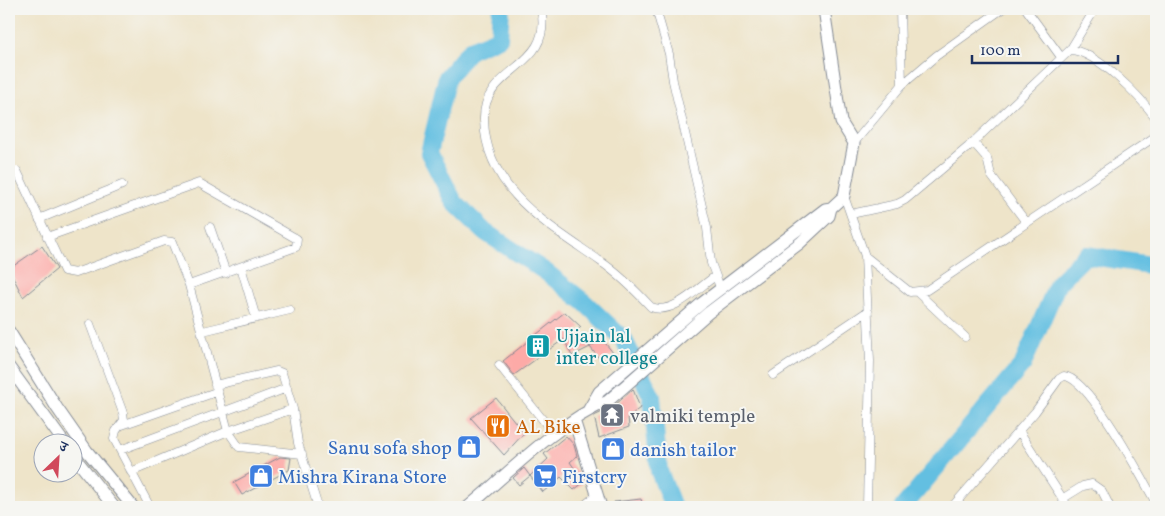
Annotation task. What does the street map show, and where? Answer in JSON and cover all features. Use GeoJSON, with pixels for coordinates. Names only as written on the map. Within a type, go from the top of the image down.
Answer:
{"type":"FeatureCollection","features":[{"type":"Feature","properties":{"kind":"street"},"geometry":{"type":"LineString","coordinates":[[541,9],[540,42],[535,50],[496,85],[488,97],[484,110],[486,137],[494,166],[530,211],[602,262],[651,307],[658,310],[671,307],[714,277]]}},
{"type":"Feature","properties":{"kind":"street"},"geometry":{"type":"LineString","coordinates":[[656,9],[669,54],[673,81],[707,228],[714,277],[721,290]]}},
{"type":"Feature","properties":{"kind":"street"},"geometry":{"type":"LineString","coordinates":[[824,9],[841,122],[854,143]]}},
{"type":"Feature","properties":{"kind":"street"},"geometry":{"type":"LineString","coordinates":[[900,9],[902,85]]}},
{"type":"Feature","properties":{"kind":"street"},"geometry":{"type":"LineString","coordinates":[[867,507],[870,361],[865,256],[844,196],[854,143],[902,85],[936,56],[1002,9]]}},
{"type":"Feature","properties":{"kind":"street"},"geometry":{"type":"LineString","coordinates":[[1026,9],[1061,56]]}},
{"type":"Feature","properties":{"kind":"street"},"geometry":{"type":"LineString","coordinates":[[851,214],[896,204],[905,200],[973,142],[1061,56],[1070,50],[1095,9]]}},
{"type":"Feature","properties":{"kind":"street"},"geometry":{"type":"LineString","coordinates":[[1070,50],[1082,52],[1132,88],[1156,118]]}},
{"type":"Feature","properties":{"kind":"street"},"geometry":{"type":"LineString","coordinates":[[865,256],[910,292],[927,290],[1156,136]]}},
{"type":"Feature","properties":{"kind":"street"},"geometry":{"type":"LineString","coordinates":[[973,142],[987,158],[991,175],[1026,222]]}},
{"type":"Feature","properties":{"kind":"street"},"geometry":{"type":"LineString","coordinates":[[17,171],[61,268],[75,273],[168,241],[175,246],[190,286],[203,331],[215,388],[228,431],[239,447],[302,454]]}},
{"type":"Feature","properties":{"kind":"street"},"geometry":{"type":"LineString","coordinates":[[47,237],[104,218],[181,188],[202,183],[297,240],[296,247],[190,286]]}},
{"type":"Feature","properties":{"kind":"street"},"geometry":{"type":"LineString","coordinates":[[39,219],[122,186]]}},
{"type":"Feature","properties":{"kind":"street"},"geometry":{"type":"LineString","coordinates":[[468,507],[555,434],[589,409],[608,401],[705,308],[721,290],[825,209],[831,208],[844,196]]}},
{"type":"Feature","properties":{"kind":"street"},"geometry":{"type":"LineString","coordinates":[[589,409],[599,392],[705,308],[800,244],[829,216],[831,208]]}},
{"type":"Feature","properties":{"kind":"street"},"geometry":{"type":"LineString","coordinates":[[210,227],[226,273]]}},
{"type":"Feature","properties":{"kind":"street"},"geometry":{"type":"LineString","coordinates":[[241,267],[256,318]]}},
{"type":"Feature","properties":{"kind":"street"},"geometry":{"type":"LineString","coordinates":[[917,292],[965,337]]}},
{"type":"Feature","properties":{"kind":"street"},"geometry":{"type":"LineString","coordinates":[[203,331],[290,310]]}},
{"type":"Feature","properties":{"kind":"street"},"geometry":{"type":"LineString","coordinates":[[774,375],[868,311]]}},
{"type":"Feature","properties":{"kind":"street"},"geometry":{"type":"LineString","coordinates":[[90,324],[123,413],[122,425]]}},
{"type":"Feature","properties":{"kind":"street"},"geometry":{"type":"LineString","coordinates":[[9,331],[57,408],[88,451],[133,507]]}},
{"type":"Feature","properties":{"kind":"street"},"geometry":{"type":"LineString","coordinates":[[499,365],[555,434]]}},
{"type":"Feature","properties":{"kind":"street"},"geometry":{"type":"LineString","coordinates":[[9,367],[57,434]]}},
{"type":"Feature","properties":{"kind":"street"},"geometry":{"type":"LineString","coordinates":[[150,507],[114,435],[122,425],[215,388],[277,371],[282,373],[287,388],[302,454],[318,507]]}},
{"type":"Feature","properties":{"kind":"street"},"geometry":{"type":"LineString","coordinates":[[952,507],[1019,431],[1059,379],[1068,376],[1085,390],[1123,443],[1156,503]]}},
{"type":"Feature","properties":{"kind":"street"},"geometry":{"type":"LineString","coordinates":[[120,450],[287,388]]}},
{"type":"Feature","properties":{"kind":"street"},"geometry":{"type":"LineString","coordinates":[[131,472],[228,431],[293,409]]}},
{"type":"Feature","properties":{"kind":"street"},"geometry":{"type":"LineString","coordinates":[[574,420],[601,507]]}},
{"type":"Feature","properties":{"kind":"street"},"geometry":{"type":"LineString","coordinates":[[1019,431],[1068,507]]}},
{"type":"Feature","properties":{"kind":"street"},"geometry":{"type":"LineString","coordinates":[[82,467],[114,507]]}},
{"type":"Feature","properties":{"kind":"street"},"geometry":{"type":"LineString","coordinates":[[1062,499],[1084,486],[1092,484],[1102,490],[1110,507]]}},
{"type":"Feature","properties":{"kind":"street"},"geometry":{"type":"LineString","coordinates":[[582,507],[597,495]]}},
{"type":"Feature","properties":{"kind":"building"},"geometry":{"type":"Polygon","coordinates":[[[42,246],[57,269],[23,297],[9,269],[42,246]]]}},
{"type":"Feature","properties":{"kind":"building","name":"Ujjain lal inter college"},"geometry":{"type":"Polygon","coordinates":[[[565,312],[581,327],[576,331],[590,347],[572,356],[564,339],[514,375],[503,361],[565,312]]]}},
{"type":"Feature","properties":{"kind":"building"},"geometry":{"type":"Polygon","coordinates":[[[602,339],[614,354],[602,362],[590,347],[602,339]]]}},
{"type":"Feature","properties":{"kind":"building","name":"valmiki temple"},"geometry":{"type":"Polygon","coordinates":[[[633,389],[640,408],[628,417],[629,427],[599,438],[594,416],[613,407],[633,389]]]}},
{"type":"Feature","properties":{"kind":"building","name":"AL Bike"},"geometry":{"type":"Polygon","coordinates":[[[496,398],[524,433],[504,455],[471,418],[496,398]]]}},
{"type":"Feature","properties":{"kind":"building"},"geometry":{"type":"Polygon","coordinates":[[[566,436],[574,445],[577,456],[570,462],[584,482],[574,490],[561,477],[543,492],[530,476],[548,459],[544,454],[566,436]]]}},
{"type":"Feature","properties":{"kind":"building","name":"Mishra Kirana Store"},"geometry":{"type":"Polygon","coordinates":[[[280,457],[291,458],[289,470],[242,495],[234,482],[280,457]]]}},
{"type":"Feature","properties":{"kind":"building"},"geometry":{"type":"Polygon","coordinates":[[[524,468],[530,476],[519,485],[513,478],[524,468]]]}},
{"type":"Feature","properties":{"kind":"building"},"geometry":{"type":"Polygon","coordinates":[[[641,499],[643,507],[615,507],[614,502],[641,499]]]}},
{"type":"Feature","properties":{"kind":"waterway"},"geometry":{"type":"LineString","coordinates":[[501,9],[499,38],[470,50],[447,77],[429,153],[454,202],[485,232],[546,272],[584,302],[624,340],[652,397],[659,471],[673,507]]}},
{"type":"Feature","properties":{"kind":"waterway"},"geometry":{"type":"LineString","coordinates":[[903,507],[1023,364],[1058,283],[1086,255],[1156,266]]}},
{"type":"Feature","properties":{"kind":"place","name":"Ujjain lal inter college"},"geometry":{"type":"Point","coordinates":[538,346]}},
{"type":"Feature","properties":{"kind":"place","name":"valmiki temple"},"geometry":{"type":"Point","coordinates":[612,415]}},
{"type":"Feature","properties":{"kind":"place","name":"AL Bike"},"geometry":{"type":"Point","coordinates":[498,426]}},
{"type":"Feature","properties":{"kind":"place","name":"Sanu sofa shop"},"geometry":{"type":"Point","coordinates":[469,447]}},
{"type":"Feature","properties":{"kind":"place","name":"danish tailor"},"geometry":{"type":"Point","coordinates":[613,449]}},
{"type":"Feature","properties":{"kind":"place","name":"Mishra Kirana Store"},"geometry":{"type":"Point","coordinates":[261,476]}},
{"type":"Feature","properties":{"kind":"place","name":"Firstcry"},"geometry":{"type":"Point","coordinates":[545,476]}}]}
